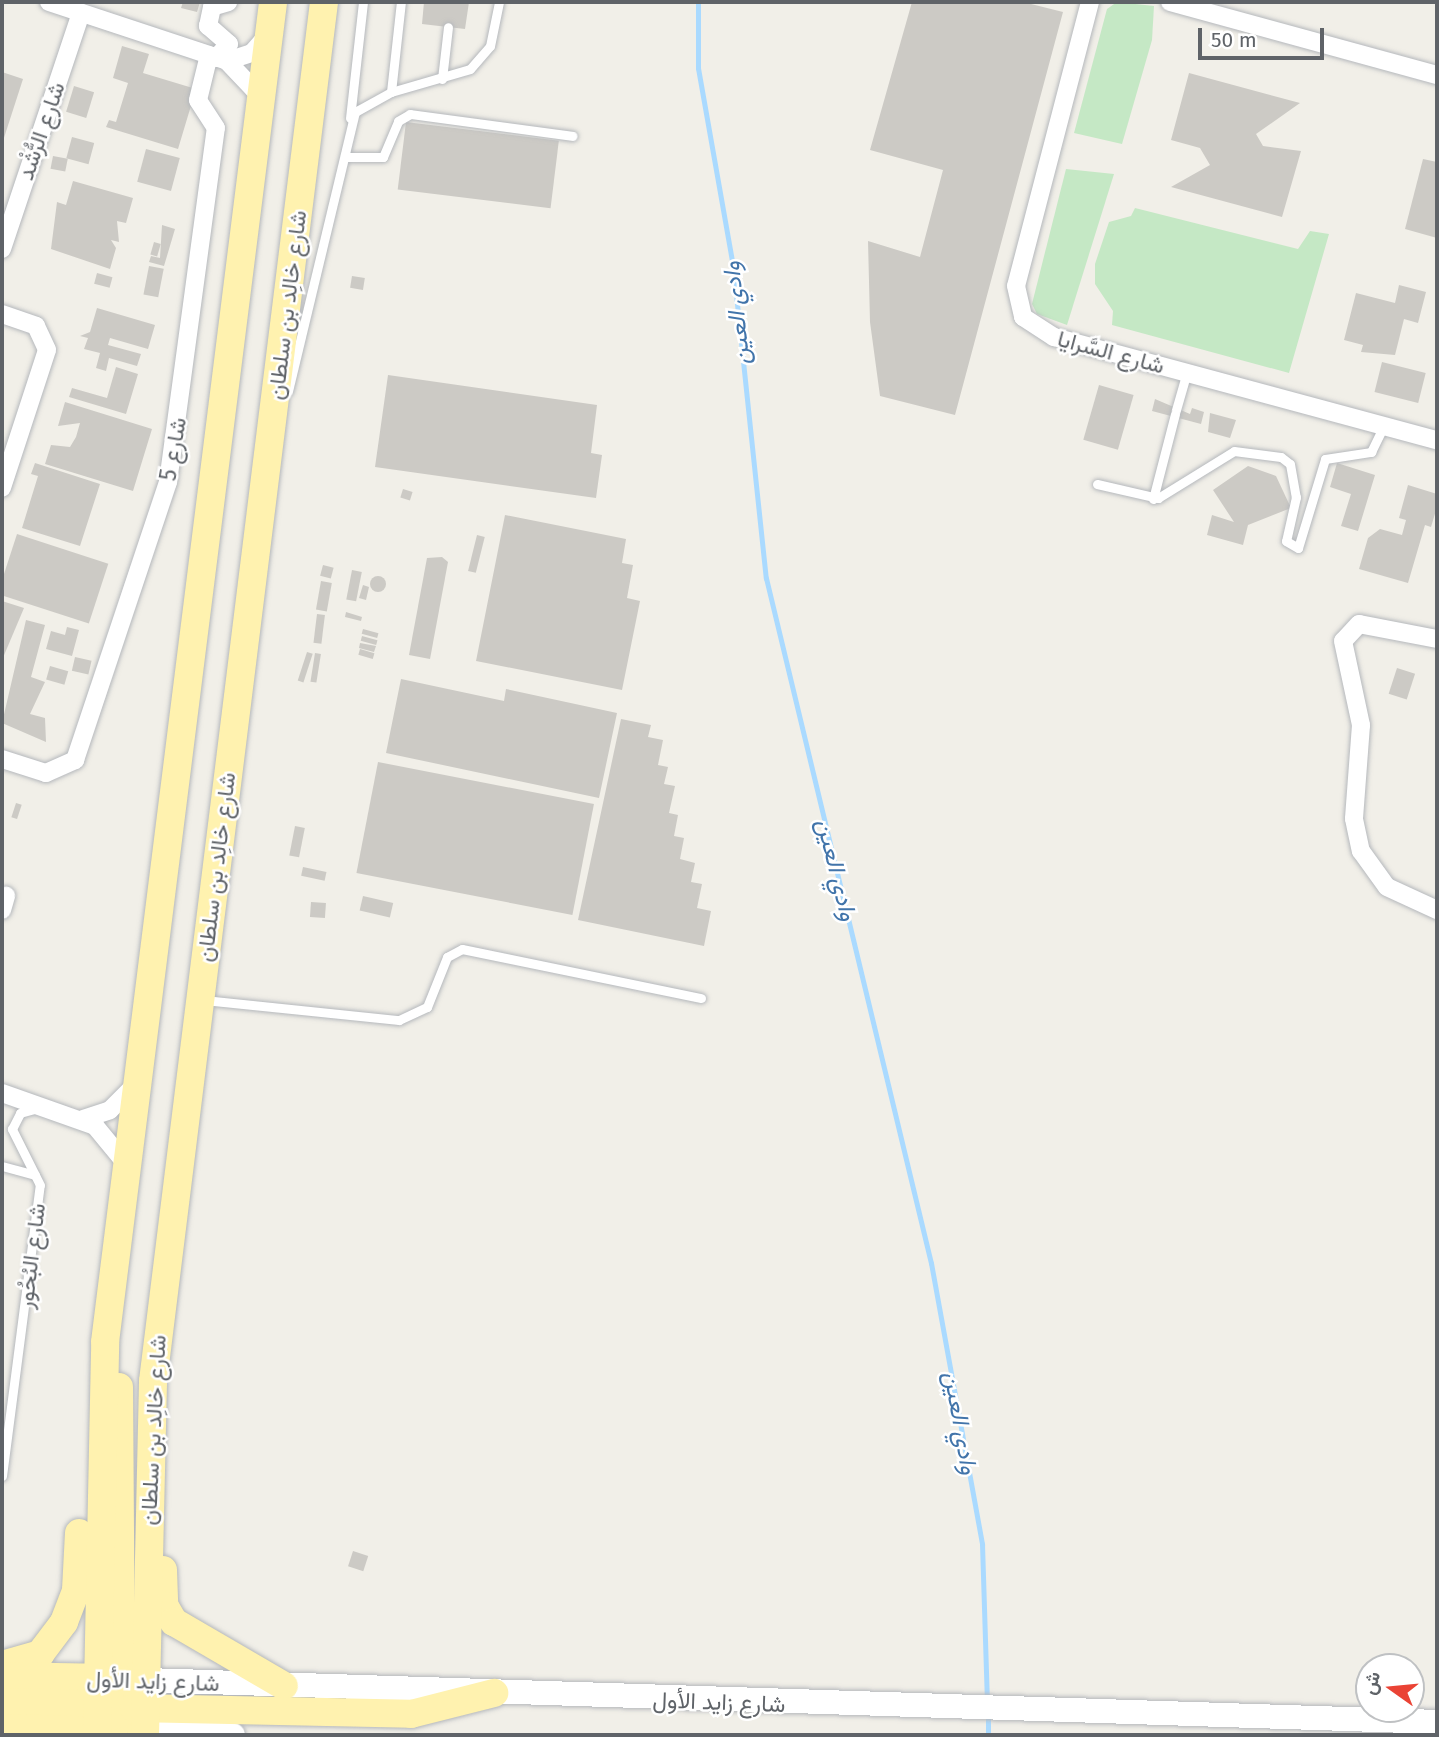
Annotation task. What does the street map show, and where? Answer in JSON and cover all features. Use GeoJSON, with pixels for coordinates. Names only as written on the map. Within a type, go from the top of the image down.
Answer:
{"type":"FeatureCollection","features":[{"type":"Feature","properties":{"kind":"main road"},"geometry":{"type":"LineString","coordinates":[[121,1711],[99,1467],[105,1342],[129,1169],[273,2]]}},
{"type":"Feature","properties":{"kind":"main road","name":"شارع خالِد بن سلطان"},"geometry":{"type":"LineString","coordinates":[[121,1711],[199,999],[268,467],[324,2]]}},
{"type":"Feature","properties":{"kind":"main road"},"geometry":{"type":"LineString","coordinates":[[105,1342],[121,1404],[121,1711]]}},
{"type":"Feature","properties":{"kind":"main road"},"geometry":{"type":"LineString","coordinates":[[147,1466],[161,1516],[168,1614],[230,1658],[284,1686]]}},
{"type":"Feature","properties":{"kind":"main road"},"geometry":{"type":"LineString","coordinates":[[2,1665],[40,1654],[69,1612],[79,1530],[99,1467]]}},
{"type":"Feature","properties":{"kind":"main road","name":"شارع زايد الأول"},"geometry":{"type":"LineString","coordinates":[[2,1676],[121,1711],[233,1735]]}},
{"type":"Feature","properties":{"kind":"main road","name":"شارع زايد الأول"},"geometry":{"type":"LineString","coordinates":[[2,1728],[284,1686],[786,1705],[1437,1722]]}},
{"type":"Feature","properties":{"kind":"main road"},"geometry":{"type":"LineString","coordinates":[[2,1702],[121,1711],[411,1714],[494,1693]]}},
{"type":"Feature","properties":{"kind":"street"},"geometry":{"type":"LineString","coordinates":[[49,2],[218,58],[261,97]]}},
{"type":"Feature","properties":{"kind":"street","name":"شارع 5"},"geometry":{"type":"LineString","coordinates":[[2,759],[46,773],[75,760],[168,482],[216,128],[198,100],[218,58],[229,44],[209,30],[215,4],[228,2]]}},
{"type":"Feature","properties":{"kind":"street","name":"شارع السَّرايا"},"geometry":{"type":"LineString","coordinates":[[1090,2],[1016,286],[1018,307],[1045,334],[1437,440]]}},
{"type":"Feature","properties":{"kind":"street"},"geometry":{"type":"LineString","coordinates":[[1170,2],[1437,75]]}},
{"type":"Feature","properties":{"kind":"street","name":"شارع الرُّشْد"},"geometry":{"type":"LineString","coordinates":[[2,249],[10,194],[81,13]]}},
{"type":"Feature","properties":{"kind":"street"},"geometry":{"type":"LineString","coordinates":[[218,58],[252,52],[269,33]]}},
{"type":"Feature","properties":{"kind":"street"},"geometry":{"type":"LineString","coordinates":[[2,314],[36,326],[47,350],[2,488]]}},
{"type":"Feature","properties":{"kind":"street"},"geometry":{"type":"LineString","coordinates":[[1437,639],[1359,624],[1343,641],[1361,725],[1354,819],[1362,851],[1387,887],[1437,909]]}},
{"type":"Feature","properties":{"kind":"street"},"geometry":{"type":"LineString","coordinates":[[83,1119],[122,1101],[139,1078]]}},
{"type":"Feature","properties":{"kind":"street"},"geometry":{"type":"LineString","coordinates":[[2,1093],[83,1119],[111,1139],[129,1169]]}},
{"type":"Feature","properties":{"kind":"lane"},"geometry":{"type":"LineString","coordinates":[[268,467],[345,157],[363,2]]}},
{"type":"Feature","properties":{"kind":"lane"},"geometry":{"type":"LineString","coordinates":[[391,92],[401,2]]}},
{"type":"Feature","properties":{"kind":"lane"},"geometry":{"type":"LineString","coordinates":[[349,124],[364,104],[391,92],[442,79],[481,58],[495,32],[499,2]]}},
{"type":"Feature","properties":{"kind":"lane"},"geometry":{"type":"LineString","coordinates":[[442,79],[448,27]]}},
{"type":"Feature","properties":{"kind":"lane"},"geometry":{"type":"LineString","coordinates":[[345,157],[383,157],[405,114],[573,136]]}},
{"type":"Feature","properties":{"kind":"lane"},"geometry":{"type":"LineString","coordinates":[[1153,499],[1187,372]]}},
{"type":"Feature","properties":{"kind":"lane"},"geometry":{"type":"LineString","coordinates":[[1097,484],[1153,499],[1240,449],[1281,457],[1290,464],[1296,497],[1286,541],[1298,548],[1325,459],[1371,452],[1384,425]]}},
{"type":"Feature","properties":{"kind":"lane"},"geometry":{"type":"LineString","coordinates":[[199,999],[399,1020],[427,1007],[447,957],[462,948],[701,998]]}},
{"type":"Feature","properties":{"kind":"lane","name":"شارع البُحُور"},"geometry":{"type":"LineString","coordinates":[[2,1476],[36,1176],[12,1129],[20,1113],[46,1107]]}},
{"type":"Feature","properties":{"kind":"lane"},"geometry":{"type":"LineString","coordinates":[[2,1166],[36,1176]]}},
{"type":"Feature","properties":{"kind":"green space"},"geometry":{"type":"Polygon","coordinates":[[[1117,2],[1154,6],[1152,40],[1122,144],[1074,133],[1107,9],[1117,2]]]}},
{"type":"Feature","properties":{"kind":"green space"},"geometry":{"type":"Polygon","coordinates":[[[1066,169],[1114,174],[1067,325],[1037,314],[1032,304],[1066,169]]]}},
{"type":"Feature","properties":{"kind":"green space"},"geometry":{"type":"Polygon","coordinates":[[[1135,208],[1298,249],[1310,231],[1329,234],[1289,373],[1112,325],[1113,311],[1095,284],[1095,264],[1109,222],[1131,216],[1135,208]]]}},
{"type":"Feature","properties":{"kind":"building"},"geometry":{"type":"Polygon","coordinates":[[[183,2],[200,2],[197,12],[181,8],[183,2]]]}},
{"type":"Feature","properties":{"kind":"building"},"geometry":{"type":"Polygon","coordinates":[[[424,2],[469,2],[465,29],[422,24],[424,2]]]}},
{"type":"Feature","properties":{"kind":"building"},"geometry":{"type":"Polygon","coordinates":[[[912,2],[1023,2],[1063,12],[955,415],[880,396],[870,322],[868,241],[920,257],[943,170],[870,150],[912,2]]]}},
{"type":"Feature","properties":{"kind":"building"},"geometry":{"type":"Polygon","coordinates":[[[122,46],[149,54],[143,73],[196,89],[178,149],[106,127],[109,120],[116,122],[128,83],[113,78],[122,46]]]}},
{"type":"Feature","properties":{"kind":"building"},"geometry":{"type":"Polygon","coordinates":[[[2,72],[23,79],[2,144],[2,72]]]}},
{"type":"Feature","properties":{"kind":"building"},"geometry":{"type":"Polygon","coordinates":[[[1189,73],[1300,103],[1256,134],[1263,146],[1301,151],[1282,217],[1171,187],[1210,165],[1200,148],[1171,140],[1189,73]]]}},
{"type":"Feature","properties":{"kind":"building"},"geometry":{"type":"Polygon","coordinates":[[[74,86],[94,92],[86,118],[66,112],[74,86]]]}},
{"type":"Feature","properties":{"kind":"building"},"geometry":{"type":"Polygon","coordinates":[[[406,122],[559,141],[551,208],[398,189],[406,122]]]}},
{"type":"Feature","properties":{"kind":"building"},"geometry":{"type":"Polygon","coordinates":[[[72,137],[94,143],[89,164],[66,158],[72,137]]]}},
{"type":"Feature","properties":{"kind":"building"},"geometry":{"type":"Polygon","coordinates":[[[146,149],[180,158],[171,191],[137,182],[146,149]]]}},
{"type":"Feature","properties":{"kind":"building"},"geometry":{"type":"Polygon","coordinates":[[[53,156],[68,159],[65,172],[51,169],[53,156]]]}},
{"type":"Feature","properties":{"kind":"building"},"geometry":{"type":"Polygon","coordinates":[[[1423,159],[1437,162],[1437,238],[1405,229],[1423,159]]]}},
{"type":"Feature","properties":{"kind":"building"},"geometry":{"type":"Polygon","coordinates":[[[73,181],[133,198],[126,223],[117,221],[119,242],[111,240],[116,248],[110,269],[51,249],[57,202],[66,205],[73,181]]]}},
{"type":"Feature","properties":{"kind":"building"},"geometry":{"type":"Polygon","coordinates":[[[162,225],[175,229],[164,266],[149,262],[151,256],[160,258],[162,225]]]}},
{"type":"Feature","properties":{"kind":"building"},"geometry":{"type":"Polygon","coordinates":[[[154,242],[161,244],[157,256],[150,254],[154,242]]]}},
{"type":"Feature","properties":{"kind":"building"},"geometry":{"type":"Polygon","coordinates":[[[149,266],[164,269],[158,297],[143,294],[149,266]]]}},
{"type":"Feature","properties":{"kind":"building"},"geometry":{"type":"Polygon","coordinates":[[[97,273],[112,277],[110,288],[94,284],[97,273]]]}},
{"type":"Feature","properties":{"kind":"building"},"geometry":{"type":"Polygon","coordinates":[[[352,276],[365,278],[363,290],[350,288],[352,276]]]}},
{"type":"Feature","properties":{"kind":"building"},"geometry":{"type":"Polygon","coordinates":[[[1399,285],[1426,292],[1418,323],[1404,319],[1395,355],[1361,352],[1363,345],[1344,340],[1356,293],[1395,303],[1399,285]]]}},
{"type":"Feature","properties":{"kind":"building"},"geometry":{"type":"Polygon","coordinates":[[[97,308],[155,325],[148,349],[110,338],[108,345],[141,354],[137,366],[109,358],[106,371],[96,368],[100,353],[84,349],[88,338],[80,336],[90,332],[97,308]]]}},
{"type":"Feature","properties":{"kind":"building"},"geometry":{"type":"Polygon","coordinates":[[[1382,362],[1426,373],[1418,403],[1375,392],[1382,362]]]}},
{"type":"Feature","properties":{"kind":"building"},"geometry":{"type":"Polygon","coordinates":[[[116,367],[138,374],[126,414],[69,397],[72,388],[107,398],[116,367]]]}},
{"type":"Feature","properties":{"kind":"building"},"geometry":{"type":"Polygon","coordinates":[[[388,375],[597,405],[591,453],[602,455],[596,498],[375,467],[388,375]]]}},
{"type":"Feature","properties":{"kind":"building"},"geometry":{"type":"Polygon","coordinates":[[[1099,385],[1134,395],[1118,450],[1083,440],[1099,385]]]}},
{"type":"Feature","properties":{"kind":"building"},"geometry":{"type":"Polygon","coordinates":[[[1155,399],[1190,414],[1192,408],[1204,412],[1201,424],[1152,411],[1155,399]]]}},
{"type":"Feature","properties":{"kind":"building"},"geometry":{"type":"Polygon","coordinates":[[[65,402],[152,429],[133,491],[45,464],[51,445],[70,447],[76,437],[80,423],[58,426],[65,402]]]}},
{"type":"Feature","properties":{"kind":"building"},"geometry":{"type":"Polygon","coordinates":[[[1210,413],[1236,420],[1230,438],[1208,432],[1210,413]]]}},
{"type":"Feature","properties":{"kind":"building"},"geometry":{"type":"Polygon","coordinates":[[[35,463],[100,484],[80,546],[22,528],[38,476],[31,474],[35,463]]]}},
{"type":"Feature","properties":{"kind":"building"},"geometry":{"type":"Polygon","coordinates":[[[1337,463],[1375,475],[1358,531],[1341,526],[1351,494],[1330,487],[1337,463]]]}},
{"type":"Feature","properties":{"kind":"building"},"geometry":{"type":"Polygon","coordinates":[[[1248,466],[1276,476],[1291,508],[1248,525],[1243,545],[1207,535],[1212,515],[1234,522],[1213,490],[1248,466]]]}},
{"type":"Feature","properties":{"kind":"building"},"geometry":{"type":"Polygon","coordinates":[[[1408,485],[1437,494],[1437,507],[1431,527],[1425,525],[1408,583],[1359,569],[1368,538],[1380,529],[1402,535],[1406,520],[1399,518],[1408,485]]]}},
{"type":"Feature","properties":{"kind":"building"},"geometry":{"type":"Polygon","coordinates":[[[403,489],[413,492],[410,501],[400,498],[403,489]]]}},
{"type":"Feature","properties":{"kind":"building"},"geometry":{"type":"Polygon","coordinates":[[[505,515],[626,539],[622,563],[633,565],[627,598],[640,601],[622,690],[476,661],[505,515]]]}},
{"type":"Feature","properties":{"kind":"building"},"geometry":{"type":"Polygon","coordinates":[[[17,534],[108,564],[89,624],[2,595],[2,580],[17,534]]]}},
{"type":"Feature","properties":{"kind":"building"},"geometry":{"type":"Polygon","coordinates":[[[477,535],[485,537],[476,573],[468,571],[477,535]]]}},
{"type":"Feature","properties":{"kind":"building"},"geometry":{"type":"Polygon","coordinates":[[[442,557],[448,562],[430,659],[409,655],[427,558],[442,557]]]}},
{"type":"Feature","properties":{"kind":"building"},"geometry":{"type":"Polygon","coordinates":[[[323,565],[334,568],[331,578],[320,576],[323,565]]]}},
{"type":"Feature","properties":{"kind":"building"},"geometry":{"type":"Polygon","coordinates":[[[352,570],[362,572],[356,601],[346,599],[352,570]]]}},
{"type":"Feature","properties":{"kind":"building"},"geometry":{"type":"Polygon","coordinates":[[[378,576],[384,578],[384,590],[378,592],[372,590],[370,584],[372,578],[378,576]]]}},
{"type":"Feature","properties":{"kind":"building"},"geometry":{"type":"Polygon","coordinates":[[[321,581],[332,583],[327,611],[316,610],[321,581]]]}},
{"type":"Feature","properties":{"kind":"building"},"geometry":{"type":"Polygon","coordinates":[[[363,585],[369,587],[366,600],[359,598],[363,585]]]}},
{"type":"Feature","properties":{"kind":"building"},"geometry":{"type":"Polygon","coordinates":[[[2,601],[24,608],[2,660],[2,601]]]}},
{"type":"Feature","properties":{"kind":"building"},"geometry":{"type":"Polygon","coordinates":[[[346,612],[362,617],[361,621],[345,617],[346,612]]]}},
{"type":"Feature","properties":{"kind":"building"},"geometry":{"type":"Polygon","coordinates":[[[317,614],[325,615],[321,644],[313,643],[317,614]]]}},
{"type":"Feature","properties":{"kind":"building"},"geometry":{"type":"Polygon","coordinates":[[[26,620],[45,625],[31,677],[45,682],[30,714],[45,718],[46,742],[2,723],[26,620]]]}},
{"type":"Feature","properties":{"kind":"building"},"geometry":{"type":"Polygon","coordinates":[[[67,627],[79,630],[72,656],[46,649],[51,631],[65,635],[67,627]]]}},
{"type":"Feature","properties":{"kind":"building"},"geometry":{"type":"Polygon","coordinates":[[[363,629],[378,633],[377,638],[362,634],[363,629]]]}},
{"type":"Feature","properties":{"kind":"building"},"geometry":{"type":"Polygon","coordinates":[[[362,636],[377,640],[376,645],[361,641],[362,636]]]}},
{"type":"Feature","properties":{"kind":"building"},"geometry":{"type":"Polygon","coordinates":[[[360,643],[376,646],[374,652],[359,648],[360,643]]]}},
{"type":"Feature","properties":{"kind":"building"},"geometry":{"type":"Polygon","coordinates":[[[360,649],[374,653],[373,659],[358,655],[360,649]]]}},
{"type":"Feature","properties":{"kind":"building"},"geometry":{"type":"Polygon","coordinates":[[[307,652],[313,654],[303,682],[298,681],[307,652]]]}},
{"type":"Feature","properties":{"kind":"building"},"geometry":{"type":"Polygon","coordinates":[[[315,653],[321,654],[316,683],[310,682],[315,653]]]}},
{"type":"Feature","properties":{"kind":"building"},"geometry":{"type":"Polygon","coordinates":[[[75,657],[92,661],[88,674],[72,671],[75,657]]]}},
{"type":"Feature","properties":{"kind":"building"},"geometry":{"type":"Polygon","coordinates":[[[50,666],[68,671],[64,685],[46,679],[50,666]]]}},
{"type":"Feature","properties":{"kind":"building"},"geometry":{"type":"Polygon","coordinates":[[[1397,668],[1415,674],[1407,700],[1389,694],[1397,668]]]}},
{"type":"Feature","properties":{"kind":"building"},"geometry":{"type":"Polygon","coordinates":[[[401,679],[504,701],[506,689],[617,713],[599,798],[386,753],[401,679]]]}},
{"type":"Feature","properties":{"kind":"building"},"geometry":{"type":"Polygon","coordinates":[[[621,719],[651,725],[648,737],[663,740],[658,765],[668,767],[664,784],[675,786],[669,813],[678,815],[674,836],[684,838],[680,859],[695,863],[691,882],[702,884],[697,908],[711,911],[704,946],[578,920],[621,719]]]}},
{"type":"Feature","properties":{"kind":"building"},"geometry":{"type":"Polygon","coordinates":[[[378,762],[594,804],[572,915],[356,873],[378,762]]]}},
{"type":"Feature","properties":{"kind":"building"},"geometry":{"type":"Polygon","coordinates":[[[16,803],[22,805],[17,819],[11,817],[16,803]]]}},
{"type":"Feature","properties":{"kind":"building"},"geometry":{"type":"Polygon","coordinates":[[[295,826],[305,828],[299,857],[289,855],[295,826]]]}},
{"type":"Feature","properties":{"kind":"building"},"geometry":{"type":"Polygon","coordinates":[[[303,867],[326,872],[325,881],[301,876],[303,867]]]}},
{"type":"Feature","properties":{"kind":"building"},"geometry":{"type":"Polygon","coordinates":[[[363,896],[393,903],[390,918],[360,911],[363,896]]]}},
{"type":"Feature","properties":{"kind":"building"},"geometry":{"type":"Polygon","coordinates":[[[311,902],[326,903],[325,918],[310,917],[311,902]]]}},
{"type":"Feature","properties":{"kind":"building"},"geometry":{"type":"Polygon","coordinates":[[[353,1551],[368,1556],[363,1571],[348,1566],[353,1551]]]}},
{"type":"Feature","properties":{"kind":"waterway","name":"وادي العين"},"geometry":{"type":"LineString","coordinates":[[698,2],[698,68],[733,266],[766,578],[931,1263],[982,1544],[987,1702]]}},
{"type":"Feature","properties":{"kind":"waterway","name":"وادي العين"},"geometry":{"type":"LineString","coordinates":[[988,1715],[988,1735]]}}]}
